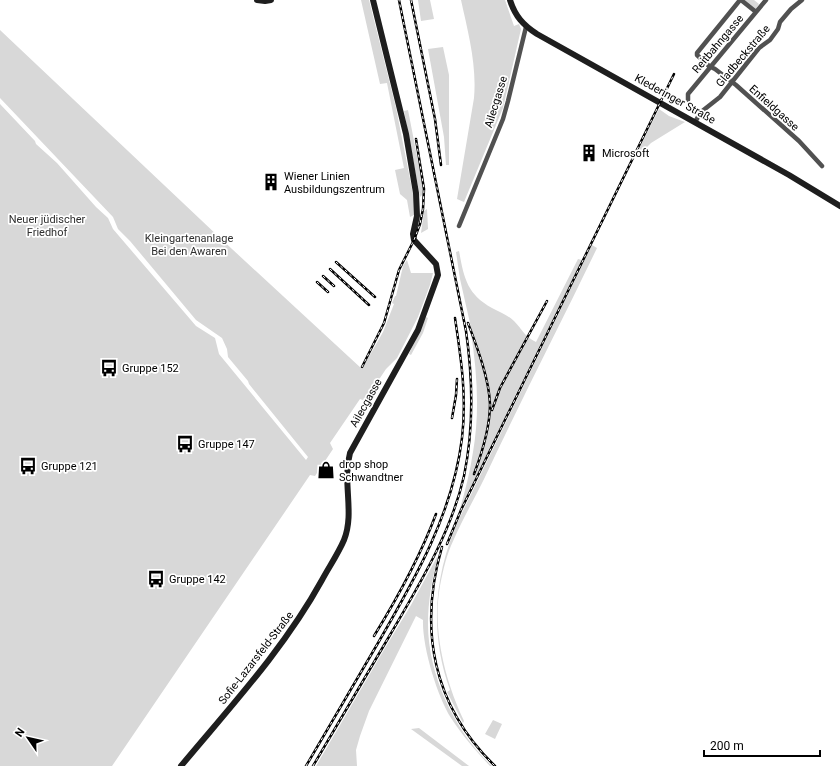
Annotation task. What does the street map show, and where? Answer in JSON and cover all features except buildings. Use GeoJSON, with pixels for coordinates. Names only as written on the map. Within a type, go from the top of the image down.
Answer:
{"type":"FeatureCollection","features":[{"type":"Feature","properties":{"kind":"street"},"geometry":{"type":"LineString","coordinates":[[258,0],[271,0]]}},
{"type":"Feature","properties":{"kind":"street","name":"Ailecgasse"},"geometry":{"type":"LineString","coordinates":[[337,554],[344,540],[348,526],[347,470],[350,453],[418,330],[438,275],[438,268],[430,256],[414,240],[413,234],[417,216],[416,193],[406,134],[373,0]]}},
{"type":"Feature","properties":{"kind":"street","name":"Klederinger Straße"},"geometry":{"type":"LineString","coordinates":[[510,0],[517,16],[526,27],[789,175],[840,206]]}},
{"type":"Feature","properties":{"kind":"street"},"geometry":{"type":"LineString","coordinates":[[740,0],[756,12]]}},
{"type":"Feature","properties":{"kind":"street","name":"Enfieldgasse"},"geometry":{"type":"LineString","coordinates":[[740,0],[697,52],[697,55],[799,141],[822,166]]}},
{"type":"Feature","properties":{"kind":"street","name":"Reitbahngasse"},"geometry":{"type":"LineString","coordinates":[[688,100],[688,94],[766,0]]}},
{"type":"Feature","properties":{"kind":"street","name":"Gladbeckstraße"},"geometry":{"type":"LineString","coordinates":[[695,122],[701,112],[720,97],[732,83],[739,71],[758,48],[770,40],[778,29],[780,22],[791,9],[802,0]]}},
{"type":"Feature","properties":{"kind":"street","name":"Ailecgasse"},"geometry":{"type":"LineString","coordinates":[[459,226],[503,119],[526,27]]}},
{"type":"Feature","properties":{"kind":"street","name":"Sofie-Lazarsfeld-Straße"},"geometry":{"type":"LineString","coordinates":[[180,766],[232,706],[286,638],[308,606],[337,554]]}},
{"type":"Feature","properties":{"kind":"green space"},"geometry":{"type":"Polygon","coordinates":[[[361,0],[369,0],[396,108],[414,199],[414,215],[410,217],[407,200],[400,194],[395,170],[404,168],[387,83],[380,84],[361,0]]]}},
{"type":"Feature","properties":{"kind":"green space"},"geometry":{"type":"Polygon","coordinates":[[[418,0],[430,0],[434,19],[421,21],[418,0]]]}},
{"type":"Feature","properties":{"kind":"green space"},"geometry":{"type":"Polygon","coordinates":[[[461,0],[505,0],[514,26],[519,24],[521,29],[503,108],[464,202],[457,199],[475,86],[469,36],[461,0]]]}},
{"type":"Feature","properties":{"kind":"green space"},"geometry":{"type":"Polygon","coordinates":[[[742,0],[754,0],[759,4],[755,10],[742,0]]]}},
{"type":"Feature","properties":{"kind":"green space"},"geometry":{"type":"Polygon","coordinates":[[[0,30],[219,237],[362,369],[383,332],[394,304],[392,303],[396,296],[403,266],[407,260],[411,273],[433,273],[418,317],[397,358],[386,369],[366,399],[360,399],[330,443],[333,449],[315,476],[310,475],[112,766],[0,766],[0,104],[35,141],[36,144],[57,163],[96,207],[108,218],[113,229],[196,326],[215,338],[219,354],[306,460],[308,457],[228,357],[227,349],[222,338],[196,320],[130,241],[118,229],[113,217],[0,98],[0,30]]]}},
{"type":"Feature","properties":{"kind":"green space"},"geometry":{"type":"Polygon","coordinates":[[[443,47],[449,75],[449,165],[446,165],[444,137],[428,49],[443,47]]]}},
{"type":"Feature","properties":{"kind":"green space"},"geometry":{"type":"Polygon","coordinates":[[[659,109],[669,116],[685,122],[651,143],[641,153],[638,151],[659,109]]]}},
{"type":"Feature","properties":{"kind":"green space"},"geometry":{"type":"Polygon","coordinates":[[[408,110],[423,187],[422,195],[420,197],[404,111],[408,110]]]}},
{"type":"Feature","properties":{"kind":"green space"},"geometry":{"type":"Polygon","coordinates":[[[427,209],[428,229],[421,233],[424,211],[427,209]]]}},
{"type":"Feature","properties":{"kind":"green space"},"geometry":{"type":"Polygon","coordinates":[[[592,245],[597,248],[461,523],[446,562],[440,586],[438,603],[439,638],[446,672],[457,706],[464,721],[463,723],[447,692],[450,690],[443,668],[439,646],[437,603],[440,581],[445,560],[451,538],[460,517],[592,245]]]}},
{"type":"Feature","properties":{"kind":"green space"},"geometry":{"type":"Polygon","coordinates":[[[459,251],[465,277],[472,291],[477,297],[484,303],[512,319],[526,335],[536,342],[578,259],[582,260],[459,512],[472,460],[475,437],[477,392],[472,332],[460,279],[456,252],[459,251]]]}},
{"type":"Feature","properties":{"kind":"green space"},"geometry":{"type":"Polygon","coordinates":[[[426,317],[428,318],[423,333],[411,355],[409,354],[426,317]]]}},
{"type":"Feature","properties":{"kind":"green space"},"geometry":{"type":"Polygon","coordinates":[[[437,557],[431,590],[428,624],[429,643],[438,682],[455,720],[466,737],[492,766],[490,766],[464,737],[446,709],[431,670],[423,631],[423,620],[416,616],[369,711],[356,750],[357,766],[316,766],[411,605],[437,557]]]}},
{"type":"Feature","properties":{"kind":"green space"},"geometry":{"type":"Polygon","coordinates":[[[493,720],[502,724],[495,739],[485,734],[493,720]]]}},
{"type":"Feature","properties":{"kind":"green space"},"geometry":{"type":"Polygon","coordinates":[[[419,728],[469,766],[462,766],[411,729],[419,728]]]}},
{"type":"Feature","properties":{"kind":"railway"},"geometry":{"type":"LineString","coordinates":[[313,766],[423,578],[443,538],[464,476],[470,440],[471,386],[466,331],[399,0]]}},
{"type":"Feature","properties":{"kind":"railway"},"geometry":{"type":"LineString","coordinates":[[411,0],[435,119],[441,165]]}},
{"type":"Feature","properties":{"kind":"railway"},"geometry":{"type":"LineString","coordinates":[[447,544],[461,510],[674,74]]}},
{"type":"Feature","properties":{"kind":"railway"},"geometry":{"type":"LineString","coordinates":[[362,367],[384,323],[399,270],[420,224],[423,209],[424,189],[416,139]]}},
{"type":"Feature","properties":{"kind":"railway"},"geometry":{"type":"LineString","coordinates":[[336,262],[375,297]]}},
{"type":"Feature","properties":{"kind":"railway"},"geometry":{"type":"LineString","coordinates":[[330,269],[369,305]]}},
{"type":"Feature","properties":{"kind":"railway"},"geometry":{"type":"LineString","coordinates":[[323,276],[334,286]]}},
{"type":"Feature","properties":{"kind":"railway"},"geometry":{"type":"LineString","coordinates":[[317,282],[328,292]]}},
{"type":"Feature","properties":{"kind":"railway"},"geometry":{"type":"LineString","coordinates":[[492,410],[500,388],[547,301]]}},
{"type":"Feature","properties":{"kind":"railway"},"geometry":{"type":"LineString","coordinates":[[306,766],[405,595],[430,545],[450,493],[462,438],[464,408],[464,393],[455,318]]}},
{"type":"Feature","properties":{"kind":"railway"},"geometry":{"type":"LineString","coordinates":[[468,323],[485,373],[490,404],[489,422],[485,440],[474,474]]}},
{"type":"Feature","properties":{"kind":"railway"},"geometry":{"type":"LineString","coordinates":[[452,418],[457,379]]}},
{"type":"Feature","properties":{"kind":"railway"},"geometry":{"type":"LineString","coordinates":[[374,636],[392,607],[408,576],[423,546],[436,514]]}},
{"type":"Feature","properties":{"kind":"railway"},"geometry":{"type":"LineString","coordinates":[[442,547],[435,577],[431,607],[432,637],[436,665],[445,692],[457,718],[474,743],[495,766]]}},
{"type":"Feature","properties":{"kind":"place","name":"Microsoft"},"geometry":{"type":"Point","coordinates":[589,153]}},
{"type":"Feature","properties":{"kind":"place","name":"Wiener Linien Ausbildungszentrum"},"geometry":{"type":"Point","coordinates":[271,182]}},
{"type":"Feature","properties":{"kind":"place","name":"Gruppe 152"},"geometry":{"type":"Point","coordinates":[109,368]}},
{"type":"Feature","properties":{"kind":"place","name":"Gruppe 147"},"geometry":{"type":"Point","coordinates":[185,444]}},
{"type":"Feature","properties":{"kind":"place","name":"Gruppe 121"},"geometry":{"type":"Point","coordinates":[28,466]}},
{"type":"Feature","properties":{"kind":"place","name":"drop shop Schwandtner"},"geometry":{"type":"Point","coordinates":[326,470]}},
{"type":"Feature","properties":{"kind":"place","name":"Gruppe 142"},"geometry":{"type":"Point","coordinates":[156,579]}},
{"type":"Feature","properties":{"kind":"park label","name":"Neuer jüdischer Friedhof"},"geometry":{"type":"Point","coordinates":[47,225]}},
{"type":"Feature","properties":{"kind":"park label","name":"Kleingartenanlage Bei den Awaren"},"geometry":{"type":"Point","coordinates":[189,244]}}]}
